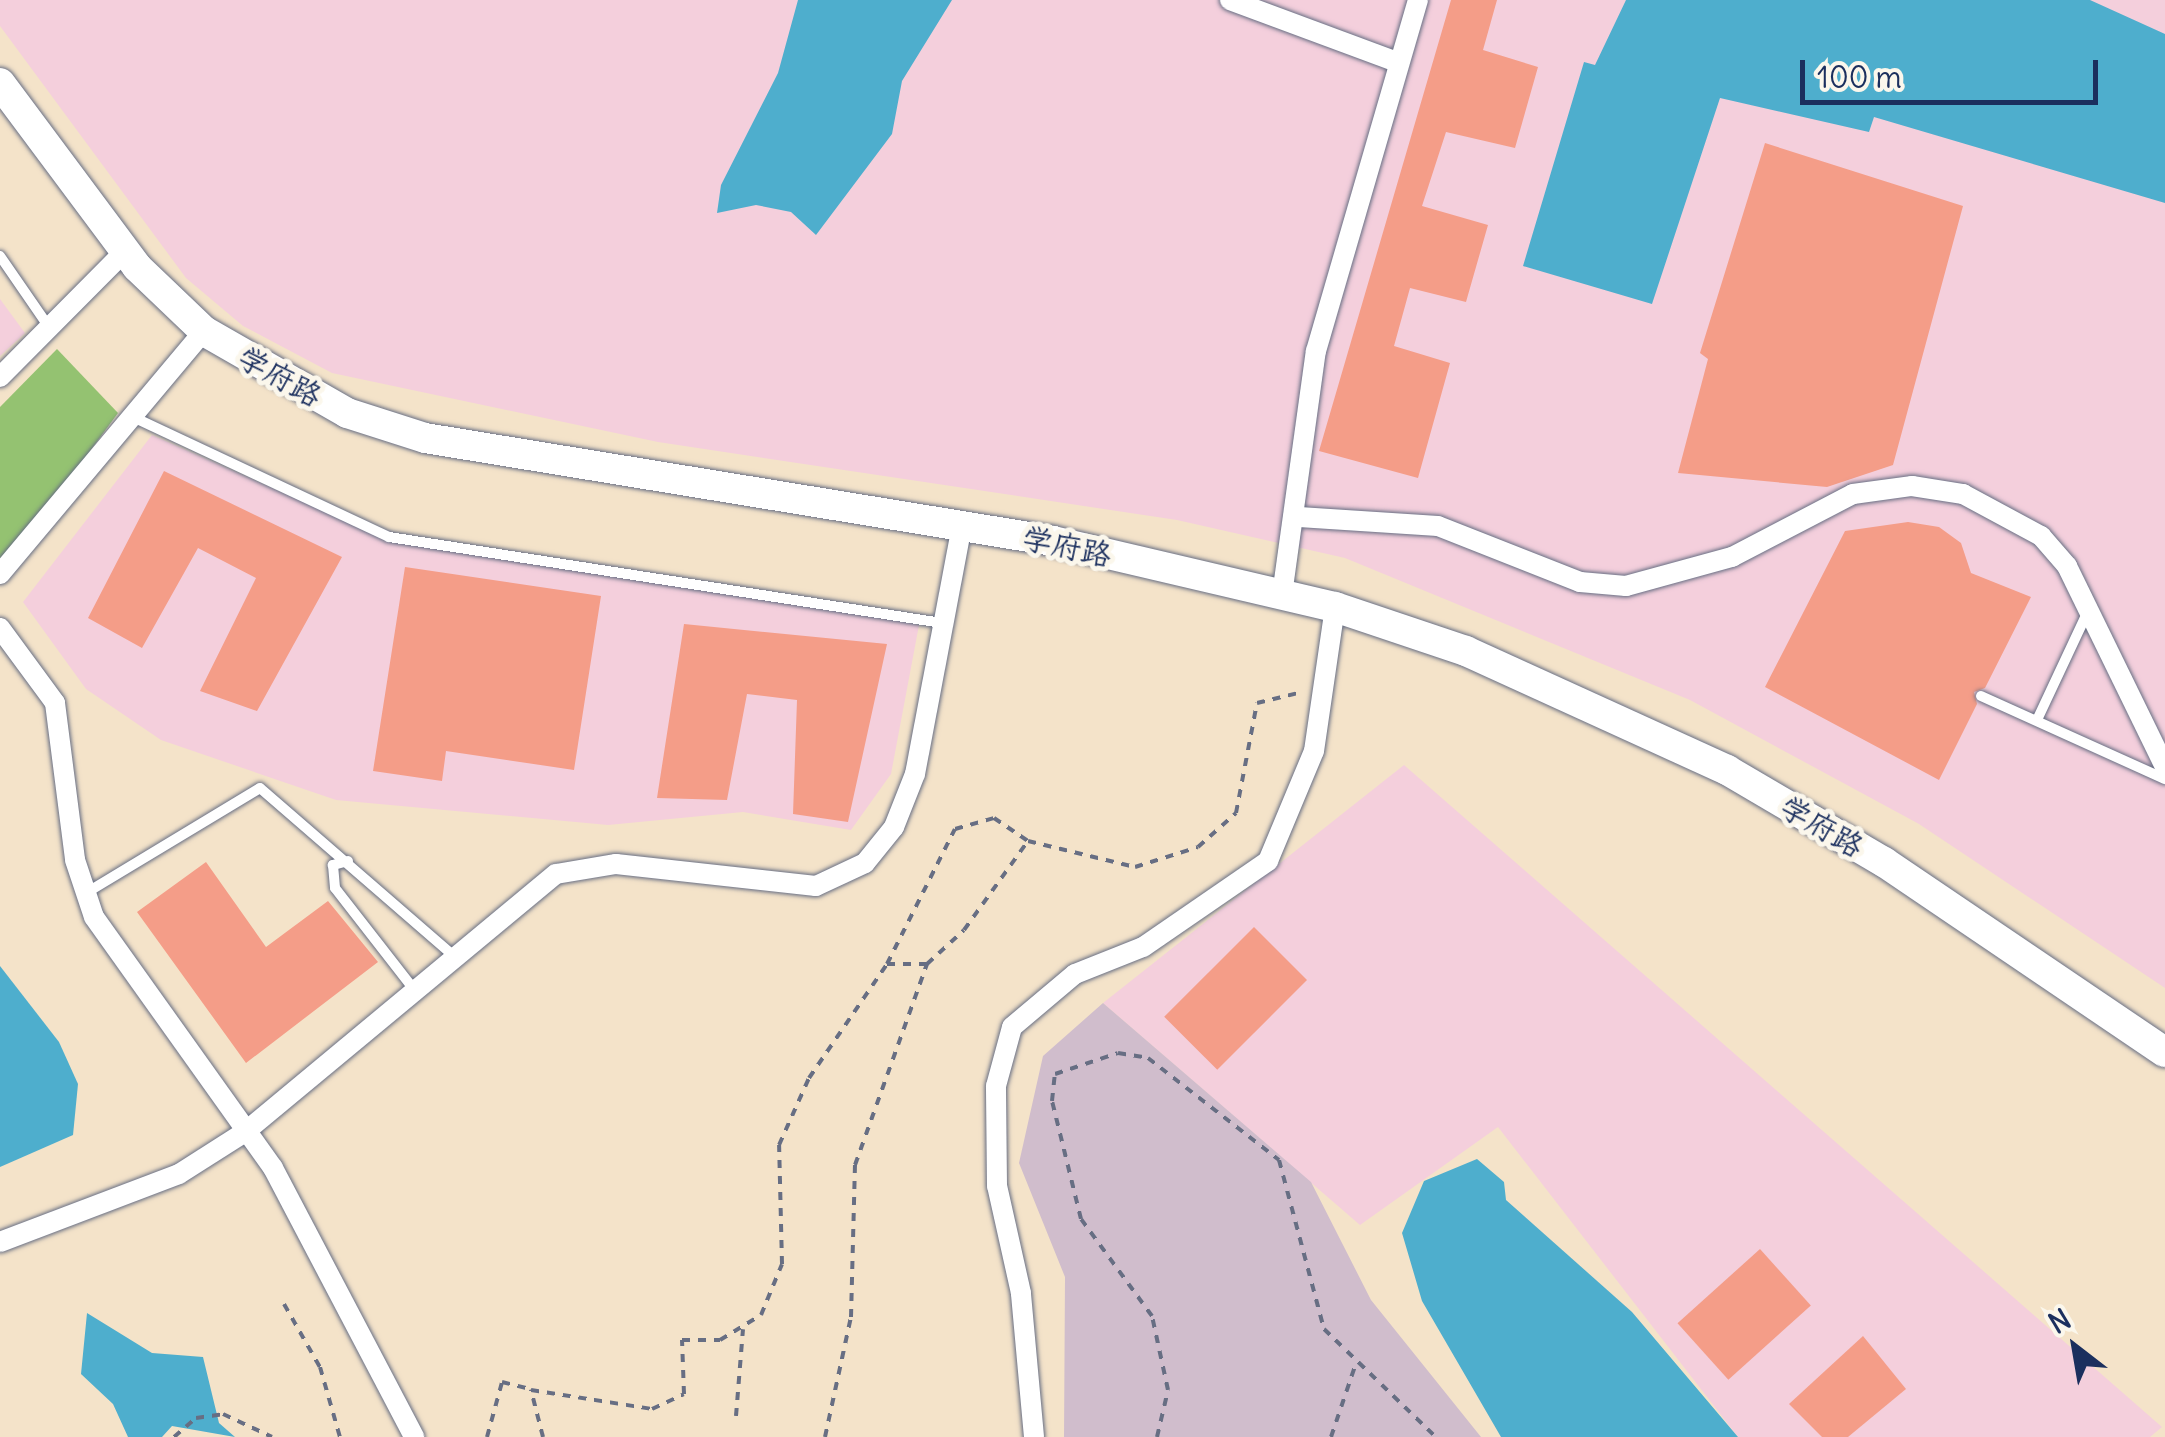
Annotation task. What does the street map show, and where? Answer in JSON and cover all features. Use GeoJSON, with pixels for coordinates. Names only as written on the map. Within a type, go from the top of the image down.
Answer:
{"type":"FeatureCollection","features":[{"type":"Feature","properties":{"kind":"street"},"geometry":{"type":"LineString","coordinates":[[1230,0],[1399,63]]}},
{"type":"Feature","properties":{"kind":"street"},"geometry":{"type":"LineString","coordinates":[[1282,596],[1299,516],[1298,445],[1316,351],[1418,0]]}},
{"type":"Feature","properties":{"kind":"street","name":"学府路"},"geometry":{"type":"LineString","coordinates":[[0,82],[125,252],[204,331],[317,398],[425,438],[962,526],[1335,607],[1466,651],[1727,770],[1884,862],[2165,1052]]}},
{"type":"Feature","properties":{"kind":"street"},"geometry":{"type":"LineString","coordinates":[[0,376],[125,252]]}},
{"type":"Feature","properties":{"kind":"street"},"geometry":{"type":"LineString","coordinates":[[0,574],[204,331]]}},
{"type":"Feature","properties":{"kind":"street"},"geometry":{"type":"LineString","coordinates":[[1299,516],[1438,526],[1580,582],[1626,586],[1732,557],[1852,494],[1912,486],[1963,494],[2041,536],[2089,608],[2165,767]]}},
{"type":"Feature","properties":{"kind":"street"},"geometry":{"type":"LineString","coordinates":[[0,1242],[179,1174],[244,1132],[556,874],[581,868],[816,886],[865,863],[905,805],[962,526]]}},
{"type":"Feature","properties":{"kind":"street"},"geometry":{"type":"LineString","coordinates":[[1034,1437],[1021,1293],[997,1186],[996,1086],[1012,1028],[1075,974],[1142,947],[1268,861],[1314,751],[1335,607]]}},
{"type":"Feature","properties":{"kind":"street"},"geometry":{"type":"LineString","coordinates":[[0,628],[55,702],[86,893],[244,1132],[273,1168],[414,1437]]}},
{"type":"Feature","properties":{"kind":"lane"},"geometry":{"type":"LineString","coordinates":[[0,256],[50,327]]}},
{"type":"Feature","properties":{"kind":"lane"},"geometry":{"type":"LineString","coordinates":[[132,416],[389,538],[942,623]]}},
{"type":"Feature","properties":{"kind":"lane"},"geometry":{"type":"LineString","coordinates":[[2037,720],[2089,608]]}},
{"type":"Feature","properties":{"kind":"lane"},"geometry":{"type":"LineString","coordinates":[[1981,696],[2165,779]]}},
{"type":"Feature","properties":{"kind":"lane"},"geometry":{"type":"LineString","coordinates":[[86,893],[242,792],[260,788],[456,957]]}},
{"type":"Feature","properties":{"kind":"lane"},"geometry":{"type":"LineString","coordinates":[[316,834],[330,872],[416,992]]}},
{"type":"Feature","properties":{"kind":"lane"},"geometry":{"type":"LineString","coordinates":[[330,872],[348,861]]}},
{"type":"Feature","properties":{"kind":"path"},"geometry":{"type":"LineString","coordinates":[[736,1416],[743,1329],[779,1286],[786,1126],[886,964],[956,829],[994,818],[1028,841],[1136,867],[1198,847],[1240,803],[1256,703],[1322,689]]}},
{"type":"Feature","properties":{"kind":"path"},"geometry":{"type":"LineString","coordinates":[[825,1437],[851,1317],[855,1164],[927,964],[964,930],[1028,841]]}},
{"type":"Feature","properties":{"kind":"path"},"geometry":{"type":"LineString","coordinates":[[886,964],[927,964]]}},
{"type":"Feature","properties":{"kind":"path"},"geometry":{"type":"LineString","coordinates":[[1157,1437],[1168,1390],[1152,1316],[1081,1219],[1056,1141],[1053,1088],[1065,1068],[1118,1053],[1148,1058],[1279,1160],[1324,1330],[1436,1437]]}},
{"type":"Feature","properties":{"kind":"path"},"geometry":{"type":"LineString","coordinates":[[284,1304],[320,1366],[340,1437]]}},
{"type":"Feature","properties":{"kind":"path"},"geometry":{"type":"LineString","coordinates":[[488,1437],[502,1382],[652,1408],[684,1394],[682,1340],[743,1329]]}},
{"type":"Feature","properties":{"kind":"path"},"geometry":{"type":"LineString","coordinates":[[1330,1437],[1356,1363]]}},
{"type":"Feature","properties":{"kind":"path"},"geometry":{"type":"LineString","coordinates":[[532,1390],[543,1437]]}},
{"type":"Feature","properties":{"kind":"path"},"geometry":{"type":"LineString","coordinates":[[174,1437],[196,1418],[243,1418],[272,1437]]}},
{"type":"Feature","properties":{"kind":"shaded area"},"geometry":{"type":"Polygon","coordinates":[[[0,0],[2165,0],[2165,988],[1919,824],[1690,700],[1345,558],[1177,520],[658,442],[332,373],[243,326],[186,278],[0,26],[0,0]]]}},
{"type":"Feature","properties":{"kind":"shaded area"},"geometry":{"type":"Polygon","coordinates":[[[0,299],[25,333],[0,356],[0,299]]]}},
{"type":"Feature","properties":{"kind":"shaded area"},"geometry":{"type":"Polygon","coordinates":[[[152,435],[310,505],[449,551],[674,579],[919,625],[891,774],[851,830],[743,812],[608,825],[336,800],[161,740],[86,689],[23,602],[152,435]]]}},
{"type":"Feature","properties":{"kind":"shaded area"},"geometry":{"type":"Polygon","coordinates":[[[1404,765],[2162,1427],[2150,1437],[1738,1437],[1498,1127],[1360,1225],[1103,1003],[1404,765]]]}},
{"type":"Feature","properties":{"kind":"shaded area"},"geometry":{"type":"Polygon","coordinates":[[[1103,1003],[1311,1182],[1371,1300],[1481,1437],[1064,1437],[1065,1277],[1019,1163],[1043,1056],[1103,1003]]]}},
{"type":"Feature","properties":{"kind":"green space"},"geometry":{"type":"Polygon","coordinates":[[[57,349],[118,413],[0,573],[0,407],[57,349]]]}},
{"type":"Feature","properties":{"kind":"water"},"geometry":{"type":"Polygon","coordinates":[[[798,0],[952,0],[902,81],[892,134],[816,235],[791,212],[756,205],[717,213],[721,185],[778,73],[798,0]]]}},
{"type":"Feature","properties":{"kind":"water"},"geometry":{"type":"Polygon","coordinates":[[[1626,0],[2090,0],[2165,34],[2165,203],[1874,117],[1869,132],[1720,98],[1652,304],[1523,266],[1584,62],[1595,65],[1626,0]]]}},
{"type":"Feature","properties":{"kind":"water"},"geometry":{"type":"Polygon","coordinates":[[[0,966],[59,1042],[78,1084],[73,1135],[0,1167],[0,966]]]}},
{"type":"Feature","properties":{"kind":"water"},"geometry":{"type":"Polygon","coordinates":[[[1477,1159],[1504,1182],[1506,1200],[1632,1312],[1738,1437],[1501,1437],[1422,1301],[1402,1233],[1424,1181],[1477,1159]]]}},
{"type":"Feature","properties":{"kind":"water"},"geometry":{"type":"Polygon","coordinates":[[[87,1313],[152,1353],[203,1357],[219,1423],[235,1437],[172,1426],[162,1437],[128,1437],[113,1404],[81,1374],[87,1313]]]}},
{"type":"Feature","properties":{"kind":"building"},"geometry":{"type":"Polygon","coordinates":[[[1451,0],[1497,0],[1483,50],[1538,67],[1515,148],[1446,132],[1422,206],[1488,225],[1466,302],[1410,288],[1394,346],[1450,363],[1418,478],[1319,451],[1451,0]]]}},
{"type":"Feature","properties":{"kind":"building"},"geometry":{"type":"Polygon","coordinates":[[[1765,143],[1963,206],[1893,465],[1827,487],[1678,473],[1708,359],[1700,353],[1765,143]]]}},
{"type":"Feature","properties":{"kind":"building"},"geometry":{"type":"Polygon","coordinates":[[[164,471],[342,557],[257,711],[200,691],[256,578],[198,548],[142,648],[88,618],[164,471]]]}},
{"type":"Feature","properties":{"kind":"building"},"geometry":{"type":"Polygon","coordinates":[[[1908,522],[1939,527],[1961,543],[1971,573],[2031,597],[1985,688],[1974,692],[1977,704],[1939,780],[1765,687],[1845,531],[1908,522]]]}},
{"type":"Feature","properties":{"kind":"building"},"geometry":{"type":"Polygon","coordinates":[[[405,567],[601,596],[574,770],[446,751],[442,781],[373,771],[405,567]]]}},
{"type":"Feature","properties":{"kind":"building"},"geometry":{"type":"Polygon","coordinates":[[[684,624],[887,644],[848,822],[793,814],[797,700],[747,694],[727,800],[657,798],[684,624]]]}},
{"type":"Feature","properties":{"kind":"building"},"geometry":{"type":"Polygon","coordinates":[[[206,862],[266,947],[328,901],[378,962],[246,1063],[137,912],[206,862]]]}},
{"type":"Feature","properties":{"kind":"building"},"geometry":{"type":"Polygon","coordinates":[[[1254,927],[1307,980],[1217,1070],[1164,1017],[1254,927]]]}},
{"type":"Feature","properties":{"kind":"building"},"geometry":{"type":"Polygon","coordinates":[[[1760,1249],[1811,1305],[1728,1380],[1678,1323],[1760,1249]]]}},
{"type":"Feature","properties":{"kind":"building"},"geometry":{"type":"Polygon","coordinates":[[[1863,1336],[1906,1389],[1848,1437],[1822,1437],[1789,1404],[1863,1336]]]}}]}
